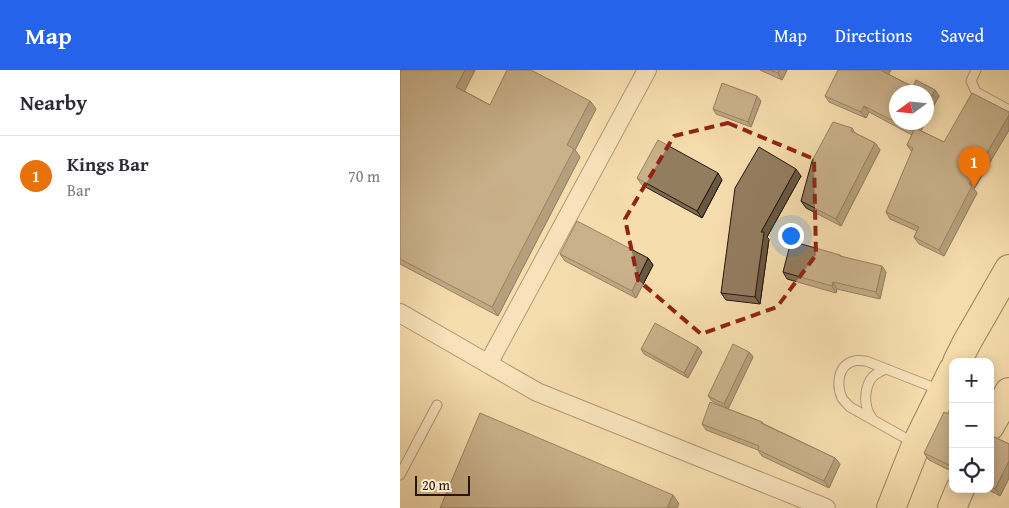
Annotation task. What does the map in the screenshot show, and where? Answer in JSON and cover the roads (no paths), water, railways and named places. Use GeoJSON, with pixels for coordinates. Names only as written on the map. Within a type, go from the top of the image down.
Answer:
{"type":"FeatureCollection","features":[{"type":"Feature","properties":{"kind":"highway"},"geometry":{"type":"LineString","coordinates":[[959,358],[966,342],[1009,269]]}},
{"type":"Feature","properties":{"kind":"highway"},"geometry":{"type":"LineString","coordinates":[[891,508],[916,445],[948,380]]}},
{"type":"Feature","properties":{"kind":"highway"},"geometry":{"type":"LineString","coordinates":[[994,419],[1009,392]]}},
{"type":"Feature","properties":{"kind":"highway"},"geometry":{"type":"LineString","coordinates":[[952,508],[958,493]]}},
{"type":"Feature","properties":{"kind":"street"},"geometry":{"type":"LineString","coordinates":[[488,364],[648,70]]}},
{"type":"Feature","properties":{"kind":"street"},"geometry":{"type":"LineString","coordinates":[[400,313],[537,392],[826,508]]}},
{"type":"Feature","properties":{"kind":"lane"},"geometry":{"type":"LineString","coordinates":[[976,70],[971,80],[976,92],[1009,110]]}},
{"type":"Feature","properties":{"kind":"lane"},"geometry":{"type":"LineString","coordinates":[[916,445],[850,407],[842,398],[838,383],[841,371],[847,364],[854,361],[866,361],[887,369],[948,380]]}},
{"type":"Feature","properties":{"kind":"lane"},"geometry":{"type":"LineString","coordinates":[[874,421],[867,410],[865,401],[867,389],[870,379],[887,369]]}},
{"type":"Feature","properties":{"kind":"lane"},"geometry":{"type":"LineString","coordinates":[[400,475],[437,405]]}},
{"type":"Feature","properties":{"kind":"place","name":"Kings Bar"},"geometry":{"type":"Point","coordinates":[974,187]}}]}
